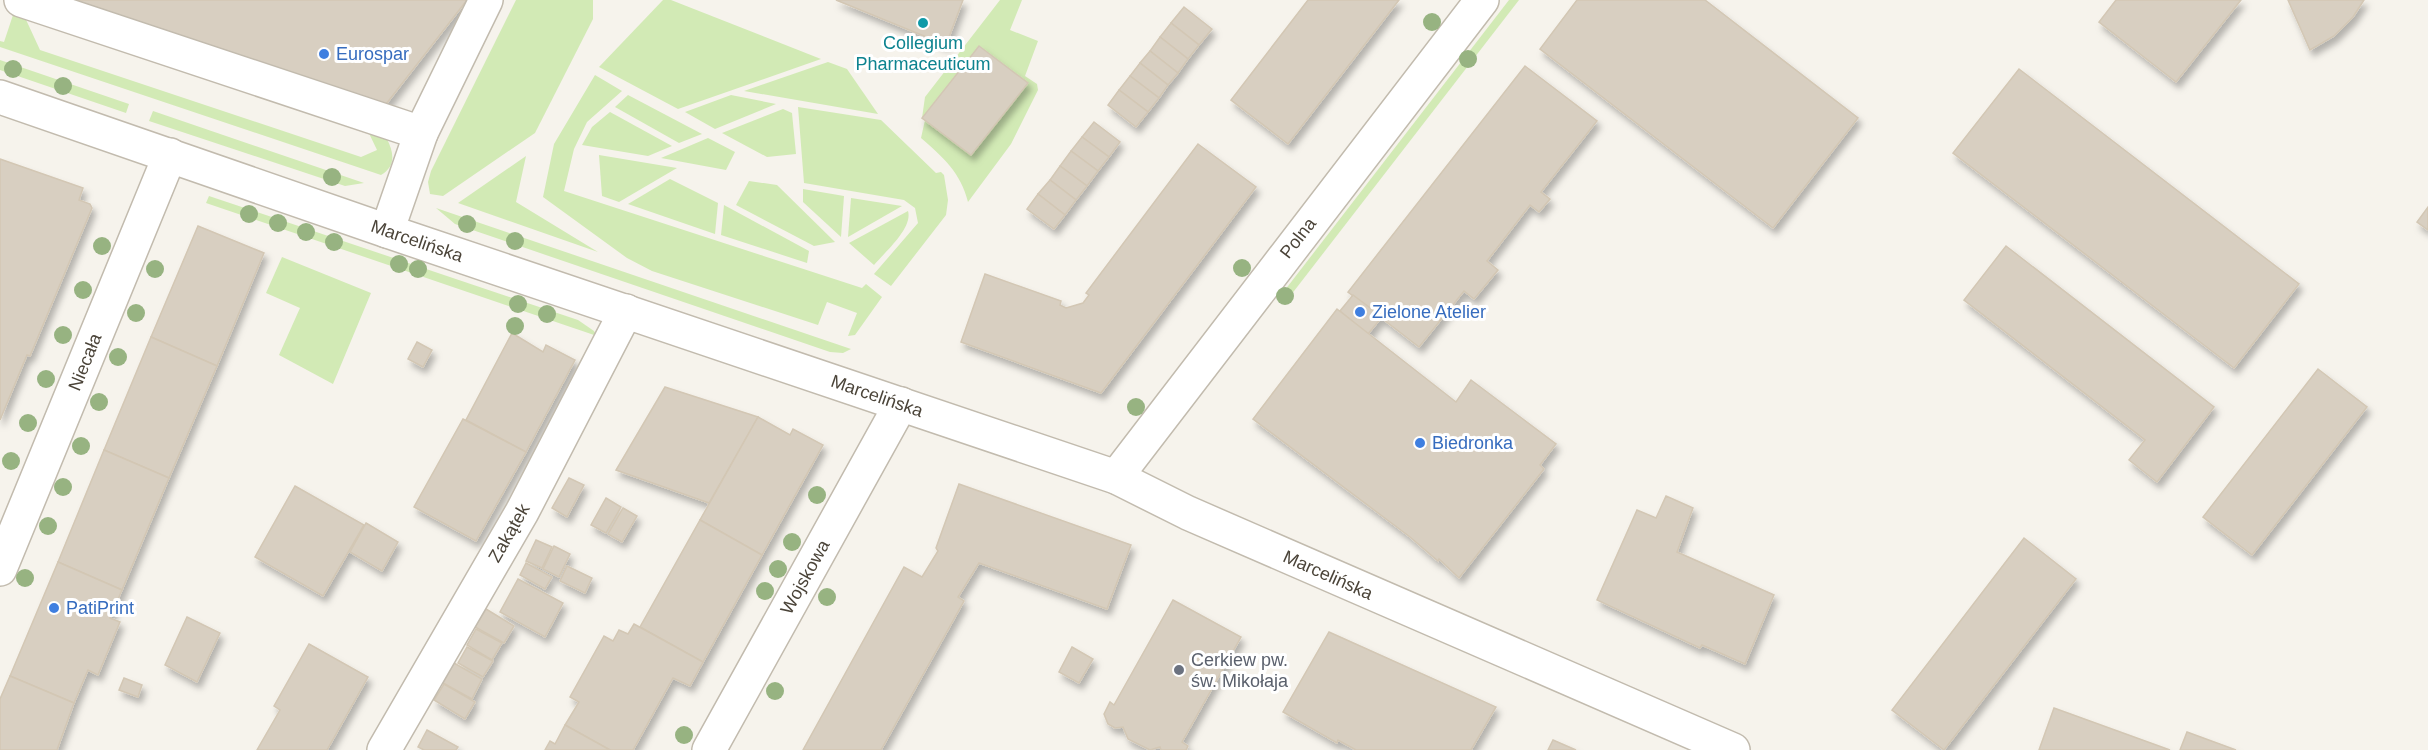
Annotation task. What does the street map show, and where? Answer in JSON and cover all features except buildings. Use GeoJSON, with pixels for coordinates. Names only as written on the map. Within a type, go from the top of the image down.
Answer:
{"type":"FeatureCollection","features":[{"type":"Feature","properties":{"kind":"street"},"geometry":{"type":"LineString","coordinates":[[21,0],[421,133]]}},
{"type":"Feature","properties":{"kind":"street"},"geometry":{"type":"LineString","coordinates":[[387,231],[421,133],[486,0]]}},
{"type":"Feature","properties":{"kind":"street","name":"Polna"},"geometry":{"type":"LineString","coordinates":[[1116,477],[1482,0]]}},
{"type":"Feature","properties":{"kind":"street","name":"Marcelińska"},"geometry":{"type":"LineString","coordinates":[[0,97],[387,231],[1116,477],[1188,513],[1733,750]]}},
{"type":"Feature","properties":{"kind":"street","name":"Niecała"},"geometry":{"type":"LineString","coordinates":[[0,569],[170,155]]}},
{"type":"Feature","properties":{"kind":"street","name":"Zakątek"},"geometry":{"type":"LineString","coordinates":[[384,750],[522,512],[626,311]]}},
{"type":"Feature","properties":{"kind":"street","name":"Wojskowa"},"geometry":{"type":"LineString","coordinates":[[709,750],[901,404]]}},
{"type":"Feature","properties":{"kind":"green space"},"geometry":{"type":"Polygon","coordinates":[[[516,0],[593,0],[593,19],[535,133],[443,196],[430,194],[428,182],[431,171],[516,0]]]}},
{"type":"Feature","properties":{"kind":"green space"},"geometry":{"type":"Polygon","coordinates":[[[663,0],[671,0],[821,59],[678,109],[599,67],[663,0]]]}},
{"type":"Feature","properties":{"kind":"green space"},"geometry":{"type":"Polygon","coordinates":[[[1000,0],[1022,0],[1010,30],[1038,41],[1025,76],[1037,84],[1038,90],[1011,144],[968,202],[956,174],[944,159],[921,138],[925,120],[971,155],[1027,83],[979,46],[922,118],[925,97],[1000,0]]]}},
{"type":"Feature","properties":{"kind":"green space"},"geometry":{"type":"Polygon","coordinates":[[[1509,0],[1519,0],[1284,304],[1278,299],[1509,0]]]}},
{"type":"Feature","properties":{"kind":"green space"},"geometry":{"type":"Polygon","coordinates":[[[15,9],[22,11],[40,50],[361,157],[377,150],[366,127],[387,139],[392,154],[389,168],[381,175],[0,47],[0,41],[4,42],[15,9]]]}},
{"type":"Feature","properties":{"kind":"green space"},"geometry":{"type":"Polygon","coordinates":[[[0,60],[129,104],[126,113],[0,70],[0,60]]]}},
{"type":"Feature","properties":{"kind":"green space"},"geometry":{"type":"Polygon","coordinates":[[[828,62],[847,69],[878,114],[744,91],[828,62]]]}},
{"type":"Feature","properties":{"kind":"green space"},"geometry":{"type":"Polygon","coordinates":[[[595,75],[622,91],[587,122],[574,149],[564,191],[862,288],[866,284],[882,297],[855,335],[848,336],[857,313],[827,302],[818,325],[652,271],[627,258],[543,197],[554,144],[595,75]]]}},
{"type":"Feature","properties":{"kind":"green space"},"geometry":{"type":"Polygon","coordinates":[[[628,95],[702,134],[679,143],[615,107],[628,95]]]}},
{"type":"Feature","properties":{"kind":"green space"},"geometry":{"type":"Polygon","coordinates":[[[731,95],[776,104],[715,129],[685,112],[731,95]]]}},
{"type":"Feature","properties":{"kind":"green space"},"geometry":{"type":"Polygon","coordinates":[[[798,107],[881,120],[936,173],[941,172],[944,175],[948,200],[946,215],[891,286],[874,274],[918,223],[915,208],[904,200],[804,183],[798,107]]]}},
{"type":"Feature","properties":{"kind":"green space"},"geometry":{"type":"Polygon","coordinates":[[[783,109],[792,113],[796,154],[767,157],[722,133],[783,109]]]}},
{"type":"Feature","properties":{"kind":"green space"},"geometry":{"type":"Polygon","coordinates":[[[153,111],[364,183],[345,186],[149,121],[153,111]]]}},
{"type":"Feature","properties":{"kind":"green space"},"geometry":{"type":"Polygon","coordinates":[[[610,112],[672,146],[648,156],[582,145],[592,127],[610,112]]]}},
{"type":"Feature","properties":{"kind":"green space"},"geometry":{"type":"Polygon","coordinates":[[[708,138],[735,152],[726,170],[661,158],[708,138]]]}},
{"type":"Feature","properties":{"kind":"green space"},"geometry":{"type":"Polygon","coordinates":[[[599,155],[677,168],[619,202],[602,196],[599,155]]]}},
{"type":"Feature","properties":{"kind":"green space"},"geometry":{"type":"Polygon","coordinates":[[[526,156],[516,202],[598,252],[458,203],[526,156]]]}},
{"type":"Feature","properties":{"kind":"green space"},"geometry":{"type":"Polygon","coordinates":[[[670,179],[718,203],[715,234],[628,204],[670,179]]]}},
{"type":"Feature","properties":{"kind":"green space"},"geometry":{"type":"Polygon","coordinates":[[[749,181],[777,185],[835,242],[814,246],[736,205],[749,181]]]}},
{"type":"Feature","properties":{"kind":"green space"},"geometry":{"type":"Polygon","coordinates":[[[803,189],[844,196],[841,237],[803,202],[803,189]]]}},
{"type":"Feature","properties":{"kind":"green space"},"geometry":{"type":"Polygon","coordinates":[[[209,196],[578,320],[594,331],[597,336],[206,203],[209,196]]]}},
{"type":"Feature","properties":{"kind":"green space"},"geometry":{"type":"Polygon","coordinates":[[[851,198],[902,206],[848,237],[851,198]]]}},
{"type":"Feature","properties":{"kind":"green space"},"geometry":{"type":"Polygon","coordinates":[[[724,205],[809,251],[807,263],[721,235],[724,205]]]}},
{"type":"Feature","properties":{"kind":"green space"},"geometry":{"type":"Polygon","coordinates":[[[436,208],[851,349],[843,353],[830,352],[455,224],[436,208]]]}},
{"type":"Feature","properties":{"kind":"green space"},"geometry":{"type":"Polygon","coordinates":[[[908,211],[906,225],[902,232],[874,265],[849,243],[908,211]]]}},
{"type":"Feature","properties":{"kind":"green space"},"geometry":{"type":"Polygon","coordinates":[[[282,257],[371,293],[333,384],[279,355],[300,308],[266,293],[282,257]]]}},
{"type":"Feature","properties":{"kind":"place","name":"Collegium Pharmaceuticum"},"geometry":{"type":"Point","coordinates":[923,23]}},
{"type":"Feature","properties":{"kind":"place","name":"Eurospar"},"geometry":{"type":"Point","coordinates":[324,54]}},
{"type":"Feature","properties":{"kind":"place","name":"Zielone Atelier"},"geometry":{"type":"Point","coordinates":[1360,312]}},
{"type":"Feature","properties":{"kind":"place","name":"Biedronka"},"geometry":{"type":"Point","coordinates":[1420,443]}},
{"type":"Feature","properties":{"kind":"place","name":"PatiPrint"},"geometry":{"type":"Point","coordinates":[54,608]}},
{"type":"Feature","properties":{"kind":"place","name":"Cerkiew pw. św. Mikołaja"},"geometry":{"type":"Point","coordinates":[1179,670]}}]}
